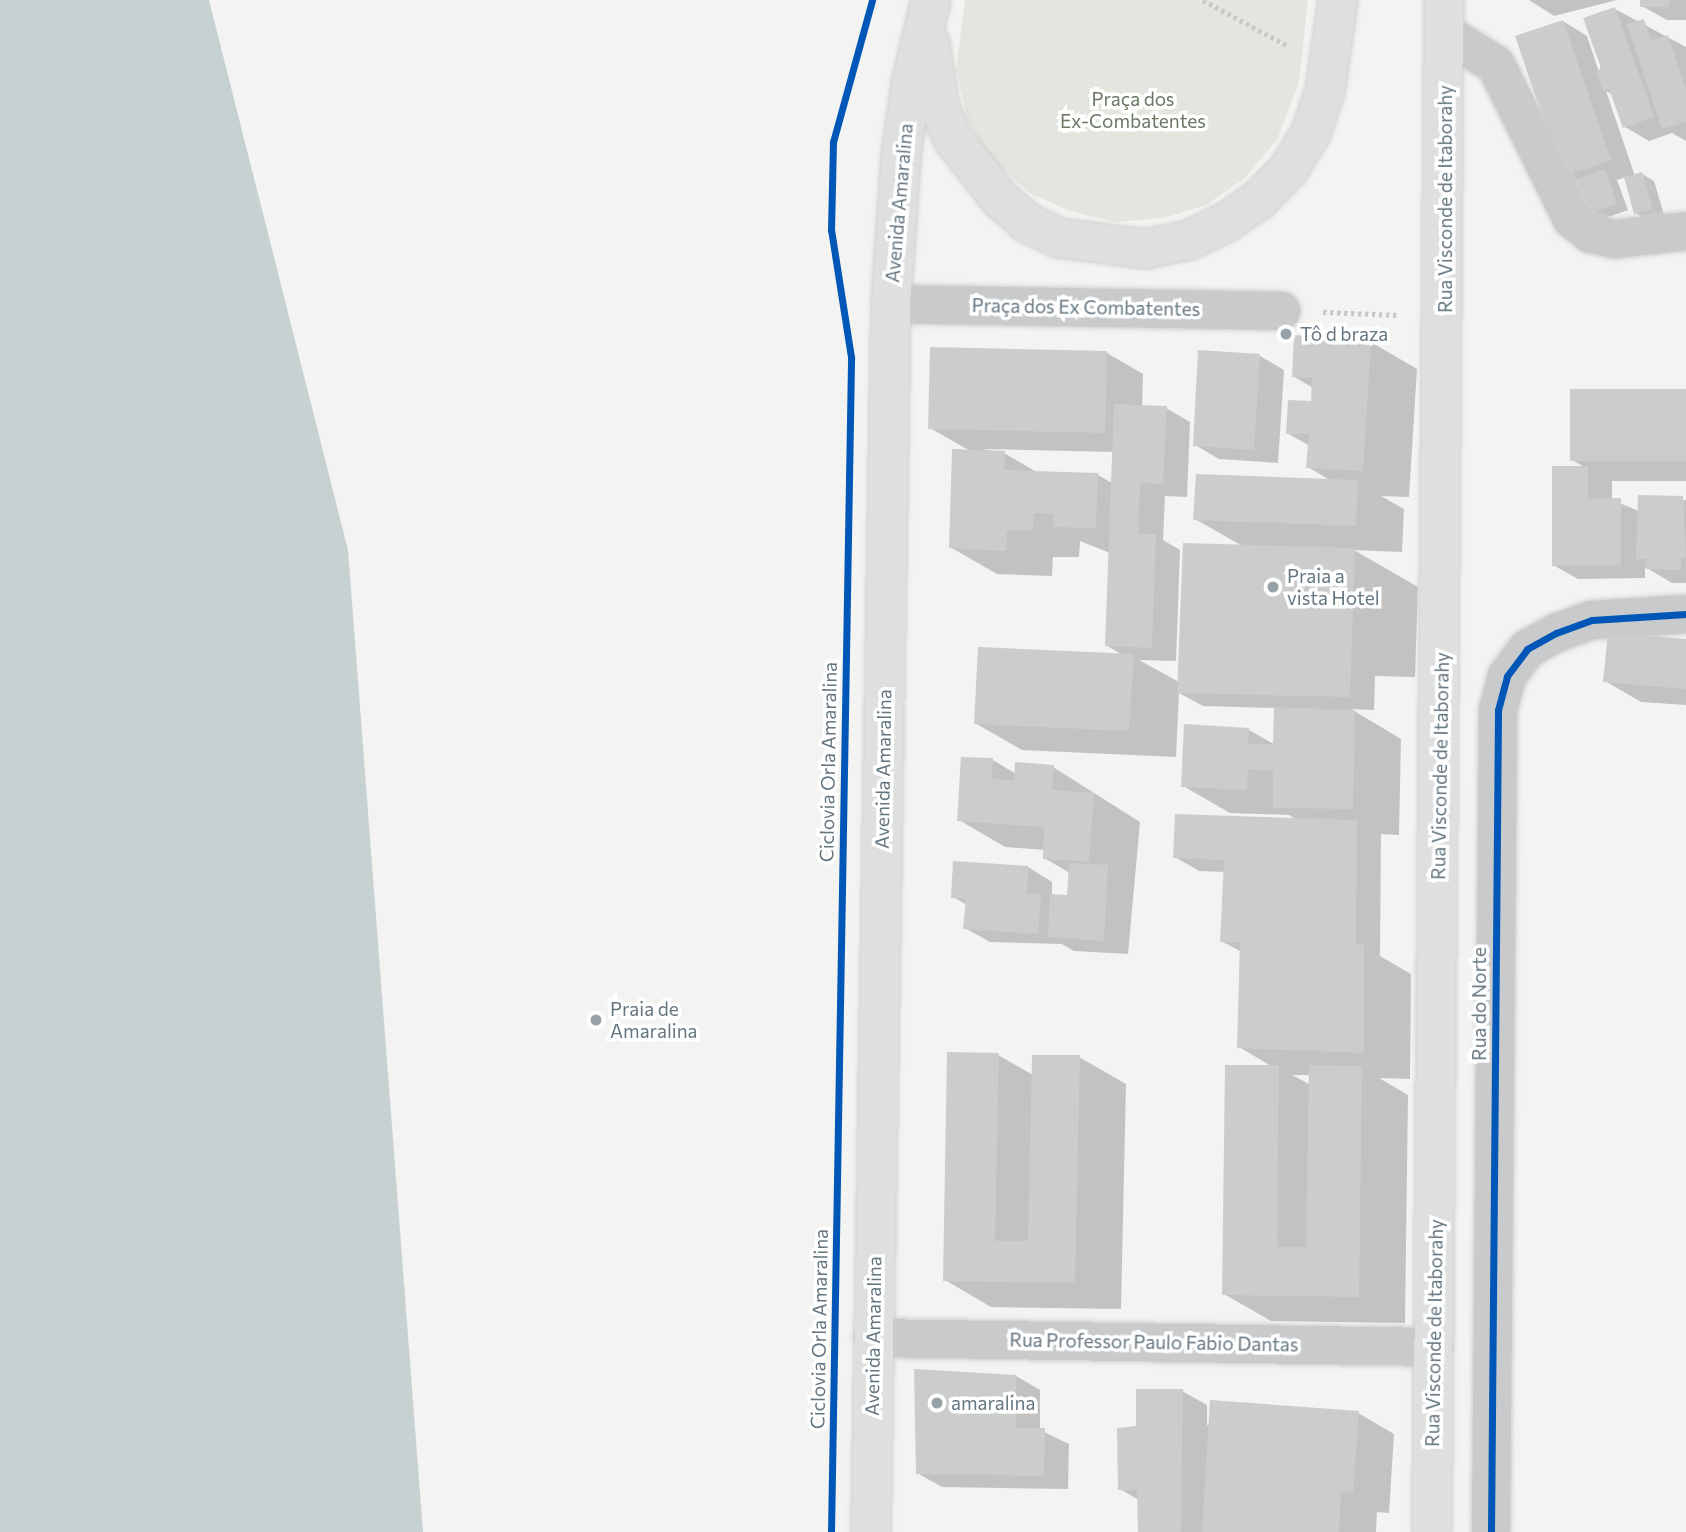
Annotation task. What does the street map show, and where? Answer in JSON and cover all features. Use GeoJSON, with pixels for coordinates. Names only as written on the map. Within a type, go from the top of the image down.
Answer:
{"type":"FeatureCollection","features":[{"type":"Feature","properties":{"kind":"main road"},"geometry":{"type":"LineString","coordinates":[[930,5],[939,104],[973,170],[1026,222],[1059,237],[1094,246],[1146,249],[1189,240],[1227,222],[1259,200],[1289,169],[1311,133],[1325,92],[1338,0]]}},
{"type":"Feature","properties":{"kind":"main road","name":"Avenida Amaralina"},"geometry":{"type":"LineString","coordinates":[[871,1532],[891,303],[901,156],[930,5]]}},
{"type":"Feature","properties":{"kind":"main road","name":"Rua Visconde de Itaborahy"},"geometry":{"type":"LineString","coordinates":[[1432,1532],[1445,316],[1444,16]]}},
{"type":"Feature","properties":{"kind":"street"},"geometry":{"type":"LineString","coordinates":[[1444,16],[1496,65],[1572,219],[1591,234],[1614,239],[1686,231]]}},
{"type":"Feature","properties":{"kind":"street","name":"Praça dos Ex Combatentes"},"geometry":{"type":"LineString","coordinates":[[891,303],[1281,311]]}},
{"type":"Feature","properties":{"kind":"street","name":"Rua do Norte"},"geometry":{"type":"LineString","coordinates":[[1491,1532],[1498,710],[1507,676],[1527,649],[1556,633],[1592,620],[1686,614]]}},
{"type":"Feature","properties":{"kind":"street","name":"Rua Professor Paulo Fabio Dantas"},"geometry":{"type":"LineString","coordinates":[[873,1338],[1434,1347]]}},
{"type":"Feature","properties":{"kind":"path"},"geometry":{"type":"LineString","coordinates":[[1203,0],[1295,50]]}},
{"type":"Feature","properties":{"kind":"path"},"geometry":{"type":"LineString","coordinates":[[1281,311],[1445,316]]}},
{"type":"Feature","properties":{"kind":"green space","name":"Praça dos Ex-Combatentes"},"geometry":{"type":"Polygon","coordinates":[[[965,0],[1308,0],[1299,83],[1277,140],[1244,179],[1206,205],[1164,218],[1116,222],[1070,211],[1029,193],[991,158],[968,122],[956,70],[965,0]]]}},
{"type":"Feature","properties":{"kind":"shaded area"},"geometry":{"type":"Polygon","coordinates":[[[0,0],[209,0],[348,550],[423,1532],[0,1532],[0,0]]]}},
{"type":"Feature","properties":{"kind":"building"},"geometry":{"type":"Polygon","coordinates":[[[1640,0],[1669,0],[1669,7],[1640,7],[1640,0]]]}},
{"type":"Feature","properties":{"kind":"building"},"geometry":{"type":"Polygon","coordinates":[[[1615,7],[1654,117],[1623,128],[1609,89],[1603,91],[1596,72],[1601,68],[1583,18],[1615,7]]]}},
{"type":"Feature","properties":{"kind":"building"},"geometry":{"type":"Polygon","coordinates":[[[1644,19],[1651,41],[1668,35],[1686,90],[1686,122],[1662,129],[1627,24],[1644,19]]]}},
{"type":"Feature","properties":{"kind":"building"},"geometry":{"type":"Polygon","coordinates":[[[1563,20],[1611,160],[1563,177],[1515,36],[1563,20]]]}},
{"type":"Feature","properties":{"kind":"building"},"geometry":{"type":"Polygon","coordinates":[[[1605,169],[1617,204],[1587,214],[1575,180],[1605,169]]]}},
{"type":"Feature","properties":{"kind":"building"},"geometry":{"type":"Polygon","coordinates":[[[1642,172],[1653,209],[1634,214],[1624,177],[1642,172]]]}},
{"type":"Feature","properties":{"kind":"building"},"geometry":{"type":"Polygon","coordinates":[[[1294,335],[1371,340],[1363,471],[1306,468],[1309,434],[1286,434],[1288,400],[1311,401],[1312,378],[1292,377],[1294,335]]]}},
{"type":"Feature","properties":{"kind":"building"},"geometry":{"type":"Polygon","coordinates":[[[930,347],[1107,351],[1105,433],[928,429],[930,347]]]}},
{"type":"Feature","properties":{"kind":"building"},"geometry":{"type":"Polygon","coordinates":[[[1198,350],[1260,354],[1254,450],[1193,446],[1198,350]]]}},
{"type":"Feature","properties":{"kind":"building"},"geometry":{"type":"Polygon","coordinates":[[[1570,389],[1686,389],[1686,461],[1570,461],[1570,389]]]}},
{"type":"Feature","properties":{"kind":"building"},"geometry":{"type":"Polygon","coordinates":[[[1114,404],[1167,406],[1163,484],[1140,483],[1138,534],[1156,534],[1152,648],[1105,646],[1114,404]]]}},
{"type":"Feature","properties":{"kind":"building"},"geometry":{"type":"Polygon","coordinates":[[[952,449],[1005,451],[1004,470],[1098,473],[1096,528],[1053,527],[1053,514],[1034,513],[1033,531],[1007,531],[1006,551],[949,548],[952,449]]]}},
{"type":"Feature","properties":{"kind":"building"},"geometry":{"type":"Polygon","coordinates":[[[1552,466],[1588,466],[1588,499],[1621,498],[1621,565],[1552,566],[1552,466]]]}},
{"type":"Feature","properties":{"kind":"building"},"geometry":{"type":"Polygon","coordinates":[[[1196,474],[1358,480],[1356,526],[1193,520],[1196,474]]]}},
{"type":"Feature","properties":{"kind":"building"},"geometry":{"type":"Polygon","coordinates":[[[1638,495],[1683,496],[1686,557],[1681,557],[1681,570],[1646,569],[1646,559],[1636,559],[1638,495]]]}},
{"type":"Feature","properties":{"kind":"building"},"geometry":{"type":"Polygon","coordinates":[[[1183,543],[1355,548],[1350,697],[1177,693],[1183,543]]]}},
{"type":"Feature","properties":{"kind":"building"},"geometry":{"type":"Polygon","coordinates":[[[1608,632],[1686,639],[1686,689],[1603,682],[1608,632]]]}},
{"type":"Feature","properties":{"kind":"building"},"geometry":{"type":"Polygon","coordinates":[[[978,647],[1134,654],[1129,731],[974,724],[978,647]]]}},
{"type":"Feature","properties":{"kind":"building"},"geometry":{"type":"Polygon","coordinates":[[[1274,707],[1355,710],[1353,809],[1273,808],[1273,771],[1248,769],[1247,790],[1181,787],[1184,724],[1249,728],[1248,744],[1273,744],[1274,707]]]}},
{"type":"Feature","properties":{"kind":"building"},"geometry":{"type":"Polygon","coordinates":[[[961,757],[993,758],[991,779],[1014,780],[1015,762],[1054,765],[1052,790],[1094,793],[1089,862],[1043,859],[1044,827],[957,821],[961,757]]]}},
{"type":"Feature","properties":{"kind":"building"},"geometry":{"type":"Polygon","coordinates":[[[1175,814],[1357,820],[1356,945],[1364,945],[1364,1053],[1237,1048],[1240,942],[1220,942],[1224,860],[1173,858],[1175,814]]]}},
{"type":"Feature","properties":{"kind":"building"},"geometry":{"type":"Polygon","coordinates":[[[953,861],[1028,866],[1027,893],[1041,894],[1038,934],[963,929],[966,899],[951,898],[953,861]]]}},
{"type":"Feature","properties":{"kind":"building"},"geometry":{"type":"Polygon","coordinates":[[[1069,863],[1108,865],[1104,941],[1048,937],[1050,894],[1067,895],[1069,863]]]}},
{"type":"Feature","properties":{"kind":"building"},"geometry":{"type":"Polygon","coordinates":[[[947,1052],[999,1053],[995,1241],[1028,1241],[1032,1055],[1080,1055],[1075,1283],[943,1281],[947,1052]]]}},
{"type":"Feature","properties":{"kind":"building"},"geometry":{"type":"Polygon","coordinates":[[[1225,1065],[1279,1065],[1277,1247],[1306,1247],[1309,1065],[1362,1066],[1359,1297],[1222,1295],[1225,1065]]]}},
{"type":"Feature","properties":{"kind":"building"},"geometry":{"type":"Polygon","coordinates":[[[914,1369],[1016,1375],[1016,1428],[1045,1428],[1044,1476],[916,1474],[914,1369]]]}},
{"type":"Feature","properties":{"kind":"building"},"geometry":{"type":"Polygon","coordinates":[[[1136,1389],[1183,1389],[1181,1532],[1138,1532],[1137,1490],[1118,1490],[1117,1428],[1136,1426],[1136,1389]]]}},
{"type":"Feature","properties":{"kind":"building"},"geometry":{"type":"Polygon","coordinates":[[[1210,1400],[1359,1411],[1353,1493],[1341,1492],[1339,1532],[1202,1532],[1210,1400]]]}},
{"type":"Feature","properties":{"kind":"cycle path","name":"Ciclovia Orla Amaralina"},"geometry":{"type":"LineString","coordinates":[[831,1532],[851,357],[831,230],[833,142],[872,0]]}},
{"type":"Feature","properties":{"kind":"cycle path"},"geometry":{"type":"LineString","coordinates":[[1491,1532],[1498,710],[1507,676],[1527,649],[1556,633],[1592,620],[1686,614]]}},
{"type":"Feature","properties":{"kind":"place","name":"Tô d braza"},"geometry":{"type":"Point","coordinates":[1286,334]}},
{"type":"Feature","properties":{"kind":"place","name":"Praia a vista Hotel"},"geometry":{"type":"Point","coordinates":[1273,587]}},
{"type":"Feature","properties":{"kind":"place","name":"Praia de Amaralina"},"geometry":{"type":"Point","coordinates":[596,1020]}},
{"type":"Feature","properties":{"kind":"place","name":"amaralina"},"geometry":{"type":"Point","coordinates":[937,1403]}}]}
